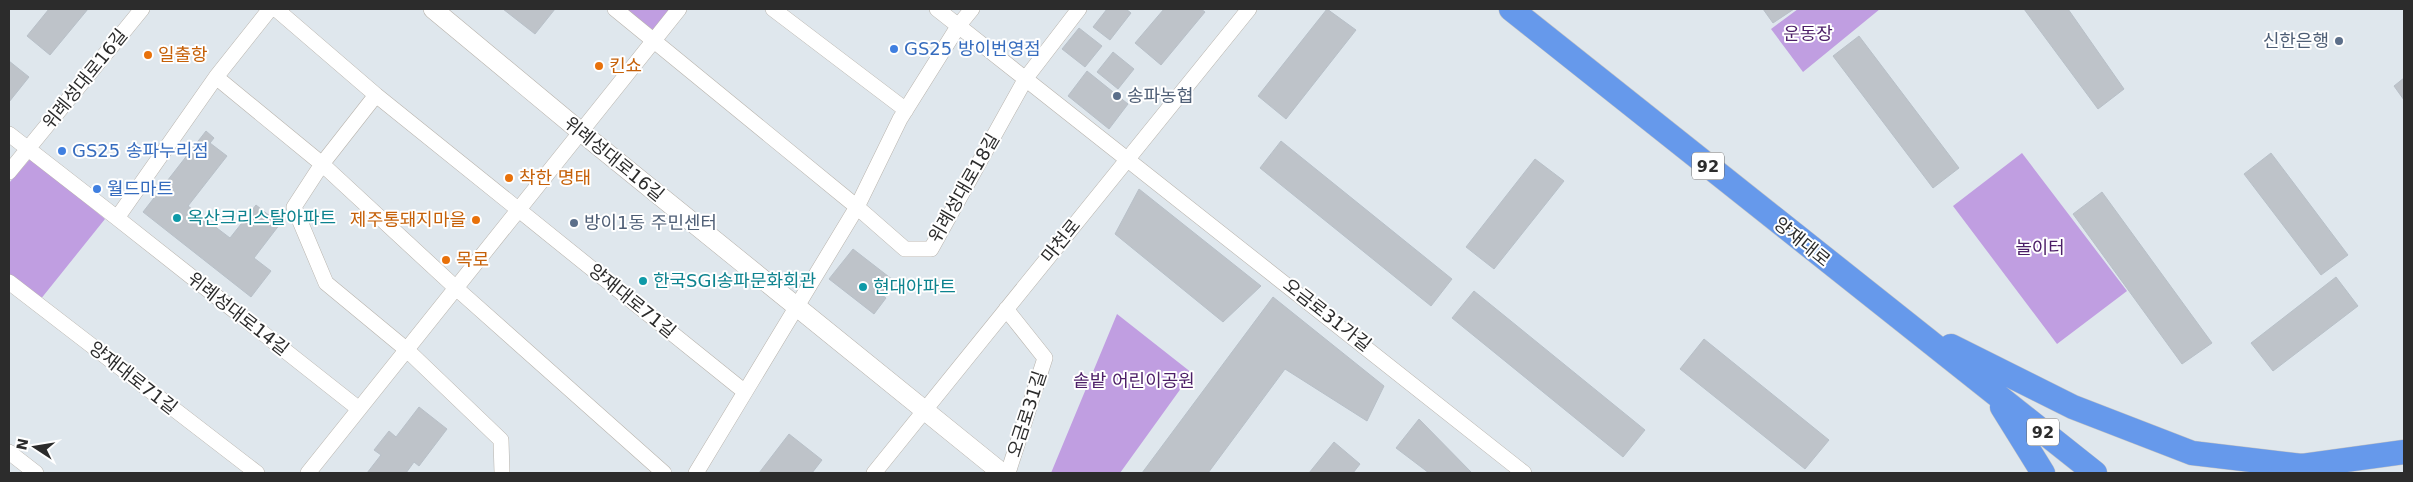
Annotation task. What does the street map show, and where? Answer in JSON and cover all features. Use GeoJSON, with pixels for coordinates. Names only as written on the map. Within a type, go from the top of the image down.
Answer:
{"type":"FeatureCollection","features":[{"type":"Feature","properties":{"kind":"main road","name":"양재대로"},"geometry":{"type":"LineString","coordinates":[[1510,9],[2095,473]]}},
{"type":"Feature","properties":{"kind":"main road"},"geometry":{"type":"LineString","coordinates":[[1905,323],[2073,407],[2192,453],[2302,466],[2404,452]]}},
{"type":"Feature","properties":{"kind":"main road"},"geometry":{"type":"LineString","coordinates":[[1992,391],[2043,473]]}},
{"type":"Feature","properties":{"kind":"street","name":"위례성대로16길"},"geometry":{"type":"LineString","coordinates":[[9,172],[142,9]]}},
{"type":"Feature","properties":{"kind":"street"},"geometry":{"type":"LineString","coordinates":[[118,218],[216,77],[270,9]]}},
{"type":"Feature","properties":{"kind":"street","name":"양재대로71길"},"geometry":{"type":"LineString","coordinates":[[276,9],[376,95],[745,392]]}},
{"type":"Feature","properties":{"kind":"street","name":"위례성대로16길"},"geometry":{"type":"LineString","coordinates":[[434,9],[581,132],[924,410]]}},
{"type":"Feature","properties":{"kind":"street"},"geometry":{"type":"LineString","coordinates":[[615,9],[857,207]]}},
{"type":"Feature","properties":{"kind":"street"},"geometry":{"type":"LineString","coordinates":[[308,473],[679,9]]}},
{"type":"Feature","properties":{"kind":"street"},"geometry":{"type":"LineString","coordinates":[[773,9],[906,110]]}},
{"type":"Feature","properties":{"kind":"street"},"geometry":{"type":"LineString","coordinates":[[937,9],[1128,158]]}},
{"type":"Feature","properties":{"kind":"street"},"geometry":{"type":"LineString","coordinates":[[696,473],[857,207],[906,110],[959,25],[972,9]]}},
{"type":"Feature","properties":{"kind":"street","name":"위례성대로18길"},"geometry":{"type":"LineString","coordinates":[[857,207],[904,249],[931,249],[1026,78],[1079,9]]}},
{"type":"Feature","properties":{"kind":"street","name":"마천로"},"geometry":{"type":"LineString","coordinates":[[874,473],[1249,9]]}},
{"type":"Feature","properties":{"kind":"street"},"geometry":{"type":"LineString","coordinates":[[216,77],[322,164],[456,288],[664,473]]}},
{"type":"Feature","properties":{"kind":"street"},"geometry":{"type":"LineString","coordinates":[[376,95],[322,164],[294,207],[326,283],[407,350],[501,440],[502,473]]}},
{"type":"Feature","properties":{"kind":"street","name":"위례성대로14길"},"geometry":{"type":"LineString","coordinates":[[9,134],[359,409]]}},
{"type":"Feature","properties":{"kind":"street","name":"오금로31가길"},"geometry":{"type":"LineString","coordinates":[[1128,158],[1524,473]]}},
{"type":"Feature","properties":{"kind":"street","name":"양재대로71길"},"geometry":{"type":"LineString","coordinates":[[9,282],[257,473]]}},
{"type":"Feature","properties":{"kind":"street","name":"오금로31길"},"geometry":{"type":"LineString","coordinates":[[1006,309],[1045,358],[1008,473]]}},
{"type":"Feature","properties":{"kind":"street","name":"오금로31길"},"geometry":{"type":"LineString","coordinates":[[924,410],[1002,473]]}},
{"type":"Feature","properties":{"kind":"street"},"geometry":{"type":"LineString","coordinates":[[9,452],[36,473]]}},
{"type":"Feature","properties":{"kind":"green space"},"geometry":{"type":"Polygon","coordinates":[[[626,9],[678,9],[658,34],[626,9]]]}},
{"type":"Feature","properties":{"kind":"green space","name":"운동장"},"geometry":{"type":"Polygon","coordinates":[[[1798,9],[1880,9],[1803,72],[1771,29],[1798,9]]]}},
{"type":"Feature","properties":{"kind":"green space","name":"놀이터"},"geometry":{"type":"Polygon","coordinates":[[[2022,153],[2127,291],[2057,344],[1953,206],[2022,153]]]}},
{"type":"Feature","properties":{"kind":"green space"},"geometry":{"type":"Polygon","coordinates":[[[31,158],[105,219],[40,300],[9,276],[9,183],[31,158]]]}},
{"type":"Feature","properties":{"kind":"green space","name":"솥밭 어린이공원"},"geometry":{"type":"Polygon","coordinates":[[[1117,314],[1192,373],[1120,473],[1051,473],[1117,314]]]}},
{"type":"Feature","properties":{"kind":"building"},"geometry":{"type":"Polygon","coordinates":[[[49,9],[88,9],[50,55],[27,36],[49,9]]]}},
{"type":"Feature","properties":{"kind":"building"},"geometry":{"type":"Polygon","coordinates":[[[503,9],[555,9],[535,34],[503,9]]]}},
{"type":"Feature","properties":{"kind":"building"},"geometry":{"type":"Polygon","coordinates":[[[1107,9],[1126,9],[1131,13],[1110,40],[1093,27],[1107,9]]]}},
{"type":"Feature","properties":{"kind":"building"},"geometry":{"type":"Polygon","coordinates":[[[1164,9],[1201,9],[1205,12],[1161,65],[1135,43],[1164,9]]]}},
{"type":"Feature","properties":{"kind":"building"},"geometry":{"type":"Polygon","coordinates":[[[1327,9],[1356,30],[1286,119],[1258,96],[1327,9]]]}},
{"type":"Feature","properties":{"kind":"building"},"geometry":{"type":"Polygon","coordinates":[[[1763,9],[1794,9],[1773,23],[1763,9]]]}},
{"type":"Feature","properties":{"kind":"building"},"geometry":{"type":"Polygon","coordinates":[[[2024,9],[2068,9],[2124,89],[2098,109],[2024,9]]]}},
{"type":"Feature","properties":{"kind":"building"},"geometry":{"type":"Polygon","coordinates":[[[1079,28],[1102,46],[1085,67],[1062,49],[1079,28]]]}},
{"type":"Feature","properties":{"kind":"building"},"geometry":{"type":"Polygon","coordinates":[[[1859,36],[1959,168],[1933,188],[1833,56],[1859,36]]]}},
{"type":"Feature","properties":{"kind":"building"},"geometry":{"type":"Polygon","coordinates":[[[1113,52],[1134,69],[1118,89],[1097,72],[1113,52]]]}},
{"type":"Feature","properties":{"kind":"building"},"geometry":{"type":"Polygon","coordinates":[[[9,61],[29,77],[9,102],[9,61]]]}},
{"type":"Feature","properties":{"kind":"building"},"geometry":{"type":"Polygon","coordinates":[[[1087,71],[1128,104],[1109,129],[1068,96],[1087,71]]]}},
{"type":"Feature","properties":{"kind":"building"},"geometry":{"type":"Polygon","coordinates":[[[2404,78],[2404,100],[2394,86],[2404,78]]]}},
{"type":"Feature","properties":{"kind":"building","name":"옥산크리스탈아파트"},"geometry":{"type":"Polygon","coordinates":[[[206,131],[214,138],[210,143],[227,156],[188,206],[230,238],[256,205],[280,224],[254,258],[271,271],[251,297],[143,212],[206,131]]]}},
{"type":"Feature","properties":{"kind":"building"},"geometry":{"type":"Polygon","coordinates":[[[1281,141],[1452,279],[1431,306],[1260,168],[1281,141]]]}},
{"type":"Feature","properties":{"kind":"building"},"geometry":{"type":"Polygon","coordinates":[[[2271,153],[2348,255],[2321,275],[2244,174],[2271,153]]]}},
{"type":"Feature","properties":{"kind":"building"},"geometry":{"type":"Polygon","coordinates":[[[1535,159],[1564,181],[1494,269],[1466,247],[1535,159]]]}},
{"type":"Feature","properties":{"kind":"building"},"geometry":{"type":"Polygon","coordinates":[[[1139,189],[1261,286],[1223,322],[1115,234],[1139,189]]]}},
{"type":"Feature","properties":{"kind":"building"},"geometry":{"type":"Polygon","coordinates":[[[2102,192],[2212,343],[2182,364],[2073,214],[2102,192]]]}},
{"type":"Feature","properties":{"kind":"building","name":"현대아파트"},"geometry":{"type":"Polygon","coordinates":[[[853,249],[893,280],[882,295],[886,298],[874,314],[829,279],[853,249]]]}},
{"type":"Feature","properties":{"kind":"building"},"geometry":{"type":"Polygon","coordinates":[[[2336,277],[2358,306],[2273,371],[2251,343],[2336,277]]]}},
{"type":"Feature","properties":{"kind":"building"},"geometry":{"type":"Polygon","coordinates":[[[1474,291],[1645,430],[1623,457],[1452,318],[1474,291]]]}},
{"type":"Feature","properties":{"kind":"building"},"geometry":{"type":"Polygon","coordinates":[[[1273,297],[1384,386],[1367,421],[1285,369],[1208,473],[1142,473],[1273,297]]]}},
{"type":"Feature","properties":{"kind":"building"},"geometry":{"type":"Polygon","coordinates":[[[1704,339],[1829,440],[1805,469],[1680,369],[1704,339]]]}},
{"type":"Feature","properties":{"kind":"building"},"geometry":{"type":"Polygon","coordinates":[[[419,407],[447,429],[419,466],[414,462],[406,473],[367,473],[381,455],[374,450],[389,431],[396,437],[419,407]]]}},
{"type":"Feature","properties":{"kind":"building"},"geometry":{"type":"Polygon","coordinates":[[[1419,419],[1472,473],[1429,473],[1396,448],[1419,419]]]}},
{"type":"Feature","properties":{"kind":"building"},"geometry":{"type":"Polygon","coordinates":[[[789,434],[822,460],[812,473],[759,473],[789,434]]]}},
{"type":"Feature","properties":{"kind":"building"},"geometry":{"type":"Polygon","coordinates":[[[1334,442],[1360,464],[1353,473],[1309,473],[1334,442]]]}},
{"type":"Feature","properties":{"kind":"place","name":"신한은행"},"geometry":{"type":"Point","coordinates":[2339,41]}},
{"type":"Feature","properties":{"kind":"place","name":"GS25 방이번영점"},"geometry":{"type":"Point","coordinates":[894,49]}},
{"type":"Feature","properties":{"kind":"place","name":"일출항"},"geometry":{"type":"Point","coordinates":[148,55]}},
{"type":"Feature","properties":{"kind":"place","name":"킨쇼"},"geometry":{"type":"Point","coordinates":[599,66]}},
{"type":"Feature","properties":{"kind":"place","name":"송파농협"},"geometry":{"type":"Point","coordinates":[1117,96]}},
{"type":"Feature","properties":{"kind":"place","name":"GS25 송파누리점"},"geometry":{"type":"Point","coordinates":[62,151]}},
{"type":"Feature","properties":{"kind":"place","name":"착한 명태"},"geometry":{"type":"Point","coordinates":[509,178]}},
{"type":"Feature","properties":{"kind":"place","name":"월드마트"},"geometry":{"type":"Point","coordinates":[97,189]}},
{"type":"Feature","properties":{"kind":"place","name":"옥산크리스탈아파트"},"geometry":{"type":"Point","coordinates":[177,218]}},
{"type":"Feature","properties":{"kind":"place","name":"제주통돼지마을"},"geometry":{"type":"Point","coordinates":[476,220]}},
{"type":"Feature","properties":{"kind":"place","name":"방이1동 주민센터"},"geometry":{"type":"Point","coordinates":[574,223]}},
{"type":"Feature","properties":{"kind":"place","name":"목로"},"geometry":{"type":"Point","coordinates":[446,260]}},
{"type":"Feature","properties":{"kind":"place","name":"한국SGI송파문화회관"},"geometry":{"type":"Point","coordinates":[643,281]}},
{"type":"Feature","properties":{"kind":"place","name":"현대아파트"},"geometry":{"type":"Point","coordinates":[863,287]}}]}
